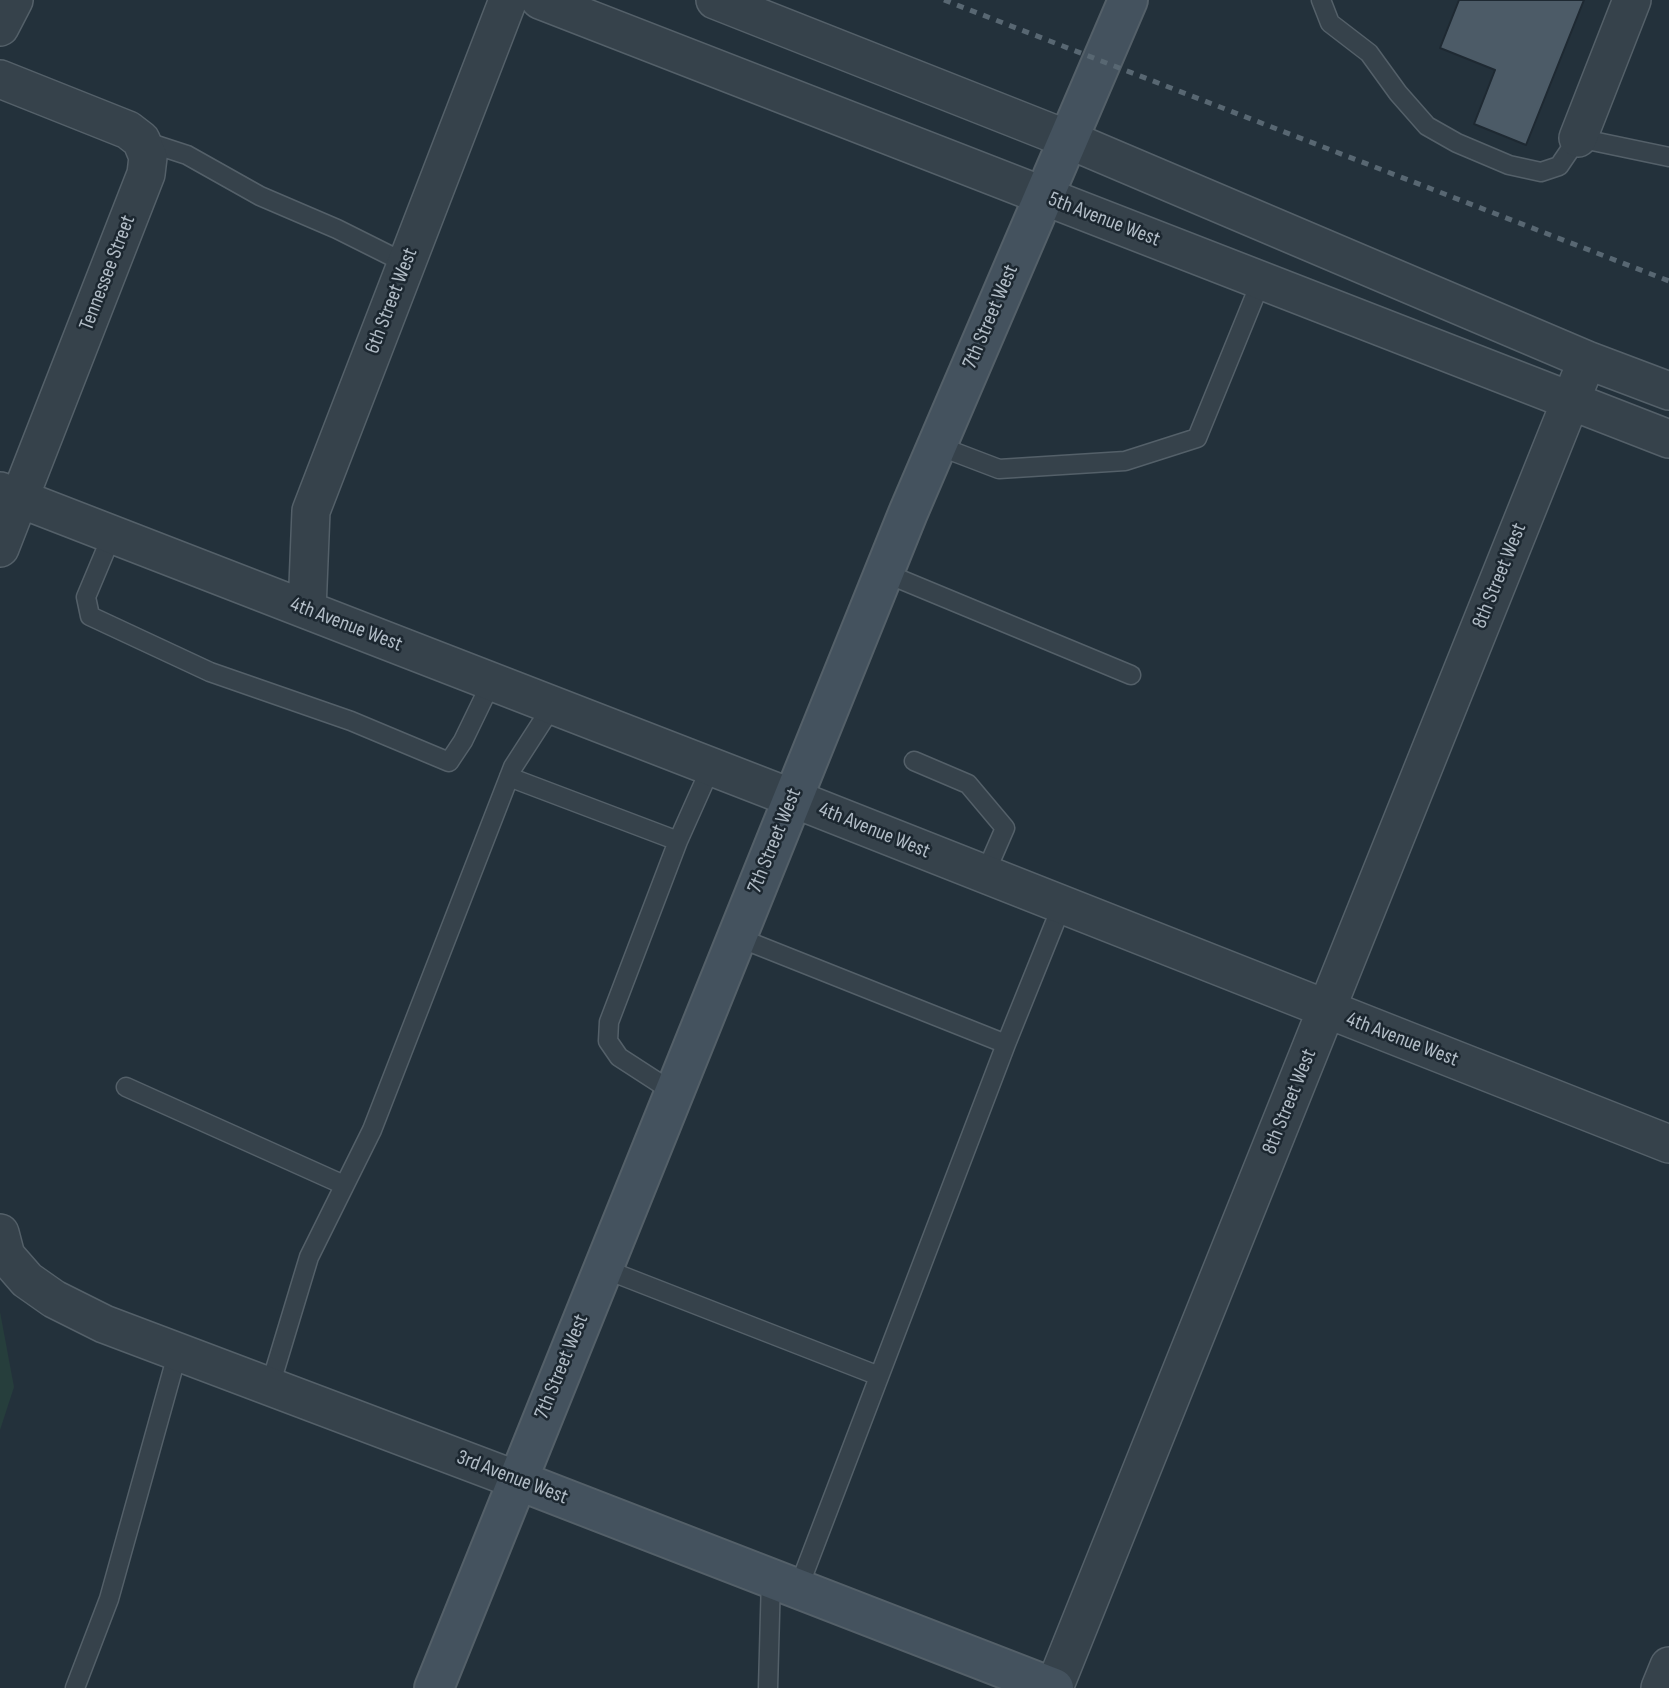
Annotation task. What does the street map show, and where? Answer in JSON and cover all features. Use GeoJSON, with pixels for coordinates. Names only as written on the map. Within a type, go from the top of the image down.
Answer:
{"type":"FeatureCollection","features":[{"type":"Feature","properties":{"kind":"street"},"geometry":{"type":"LineString","coordinates":[[0,27],[14,0]]}},
{"type":"Feature","properties":{"kind":"street","name":"6th Street West"},"geometry":{"type":"LineString","coordinates":[[307,610],[311,511],[508,0]]}},
{"type":"Feature","properties":{"kind":"street","name":"5th Avenue West"},"geometry":{"type":"LineString","coordinates":[[540,0],[1669,439]]}},
{"type":"Feature","properties":{"kind":"street"},"geometry":{"type":"LineString","coordinates":[[715,0],[1067,139],[1587,360],[1669,391]]}},
{"type":"Feature","properties":{"kind":"street","name":"7th Street West"},"geometry":{"type":"LineString","coordinates":[[434,1688],[936,445],[1128,0]]}},
{"type":"Feature","properties":{"kind":"street"},"geometry":{"type":"LineString","coordinates":[[1578,138],[1632,0]]}},
{"type":"Feature","properties":{"kind":"street"},"geometry":{"type":"LineString","coordinates":[[0,79],[128,130],[141,140]]}},
{"type":"Feature","properties":{"kind":"street","name":"Tennessee Street"},"geometry":{"type":"LineString","coordinates":[[0,548],[10,496],[146,174],[148,157],[141,140]]}},
{"type":"Feature","properties":{"kind":"street","name":"8th Street West"},"geometry":{"type":"LineString","coordinates":[[1054,1688],[1587,360]]}},
{"type":"Feature","properties":{"kind":"street","name":"4th Avenue West"},"geometry":{"type":"LineString","coordinates":[[10,496],[711,766],[1669,1144]]}},
{"type":"Feature","properties":{"kind":"street","name":"3rd Avenue West"},"geometry":{"type":"LineString","coordinates":[[0,1233],[6,1255],[27,1280],[54,1299],[104,1324],[1054,1688]]}},
{"type":"Feature","properties":{"kind":"street"},"geometry":{"type":"LineString","coordinates":[[1660,1688],[1669,1666]]}},
{"type":"Feature","properties":{"kind":"lane"},"geometry":{"type":"LineString","coordinates":[[1321,0],[1330,23],[1369,53],[1398,93],[1427,126],[1457,143],[1509,165],[1541,172],[1559,166],[1578,138],[1669,157]]}},
{"type":"Feature","properties":{"kind":"lane"},"geometry":{"type":"LineString","coordinates":[[141,140],[187,155],[260,196],[337,229],[407,264]]}},
{"type":"Feature","properties":{"kind":"lane"},"geometry":{"type":"LineString","coordinates":[[936,445],[999,469],[1125,461],[1198,438],[1261,281]]}},
{"type":"Feature","properties":{"kind":"lane"},"geometry":{"type":"LineString","coordinates":[[113,535],[86,597],[90,616],[210,671],[351,721],[449,762],[463,741],[492,681]]}},
{"type":"Feature","properties":{"kind":"lane"},"geometry":{"type":"LineString","coordinates":[[885,573],[1131,675]]}},
{"type":"Feature","properties":{"kind":"lane"},"geometry":{"type":"LineString","coordinates":[[270,1386],[309,1257],[372,1130],[513,767],[553,705]]}},
{"type":"Feature","properties":{"kind":"lane"},"geometry":{"type":"LineString","coordinates":[[914,761],[968,784],[1005,828],[985,874]]}},
{"type":"Feature","properties":{"kind":"lane"},"geometry":{"type":"LineString","coordinates":[[673,1092],[619,1057],[608,1041],[609,1022],[678,841],[711,766]]}},
{"type":"Feature","properties":{"kind":"lane"},"geometry":{"type":"LineString","coordinates":[[509,777],[678,841]]}},
{"type":"Feature","properties":{"kind":"lane"},"geometry":{"type":"LineString","coordinates":[[768,1688],[785,1584],[880,1376],[1006,1044],[1062,905]]}},
{"type":"Feature","properties":{"kind":"lane"},"geometry":{"type":"LineString","coordinates":[[737,937],[1006,1044]]}},
{"type":"Feature","properties":{"kind":"lane"},"geometry":{"type":"LineString","coordinates":[[126,1087],[344,1185]]}},
{"type":"Feature","properties":{"kind":"lane"},"geometry":{"type":"LineString","coordinates":[[603,1268],[880,1376]]}},
{"type":"Feature","properties":{"kind":"lane"},"geometry":{"type":"LineString","coordinates":[[75,1688],[109,1598],[178,1352]]}},
{"type":"Feature","properties":{"kind":"green space"},"geometry":{"type":"Polygon","coordinates":[[[0,1312],[14,1387],[0,1430],[0,1312]]]}},
{"type":"Feature","properties":{"kind":"building"},"geometry":{"type":"Polygon","coordinates":[[[1459,0],[1584,0],[1526,145],[1474,124],[1495,70],[1440,48],[1459,0]]]}},
{"type":"Feature","properties":{"kind":"railway"},"geometry":{"type":"LineString","coordinates":[[944,0],[1669,281]]}}]}
